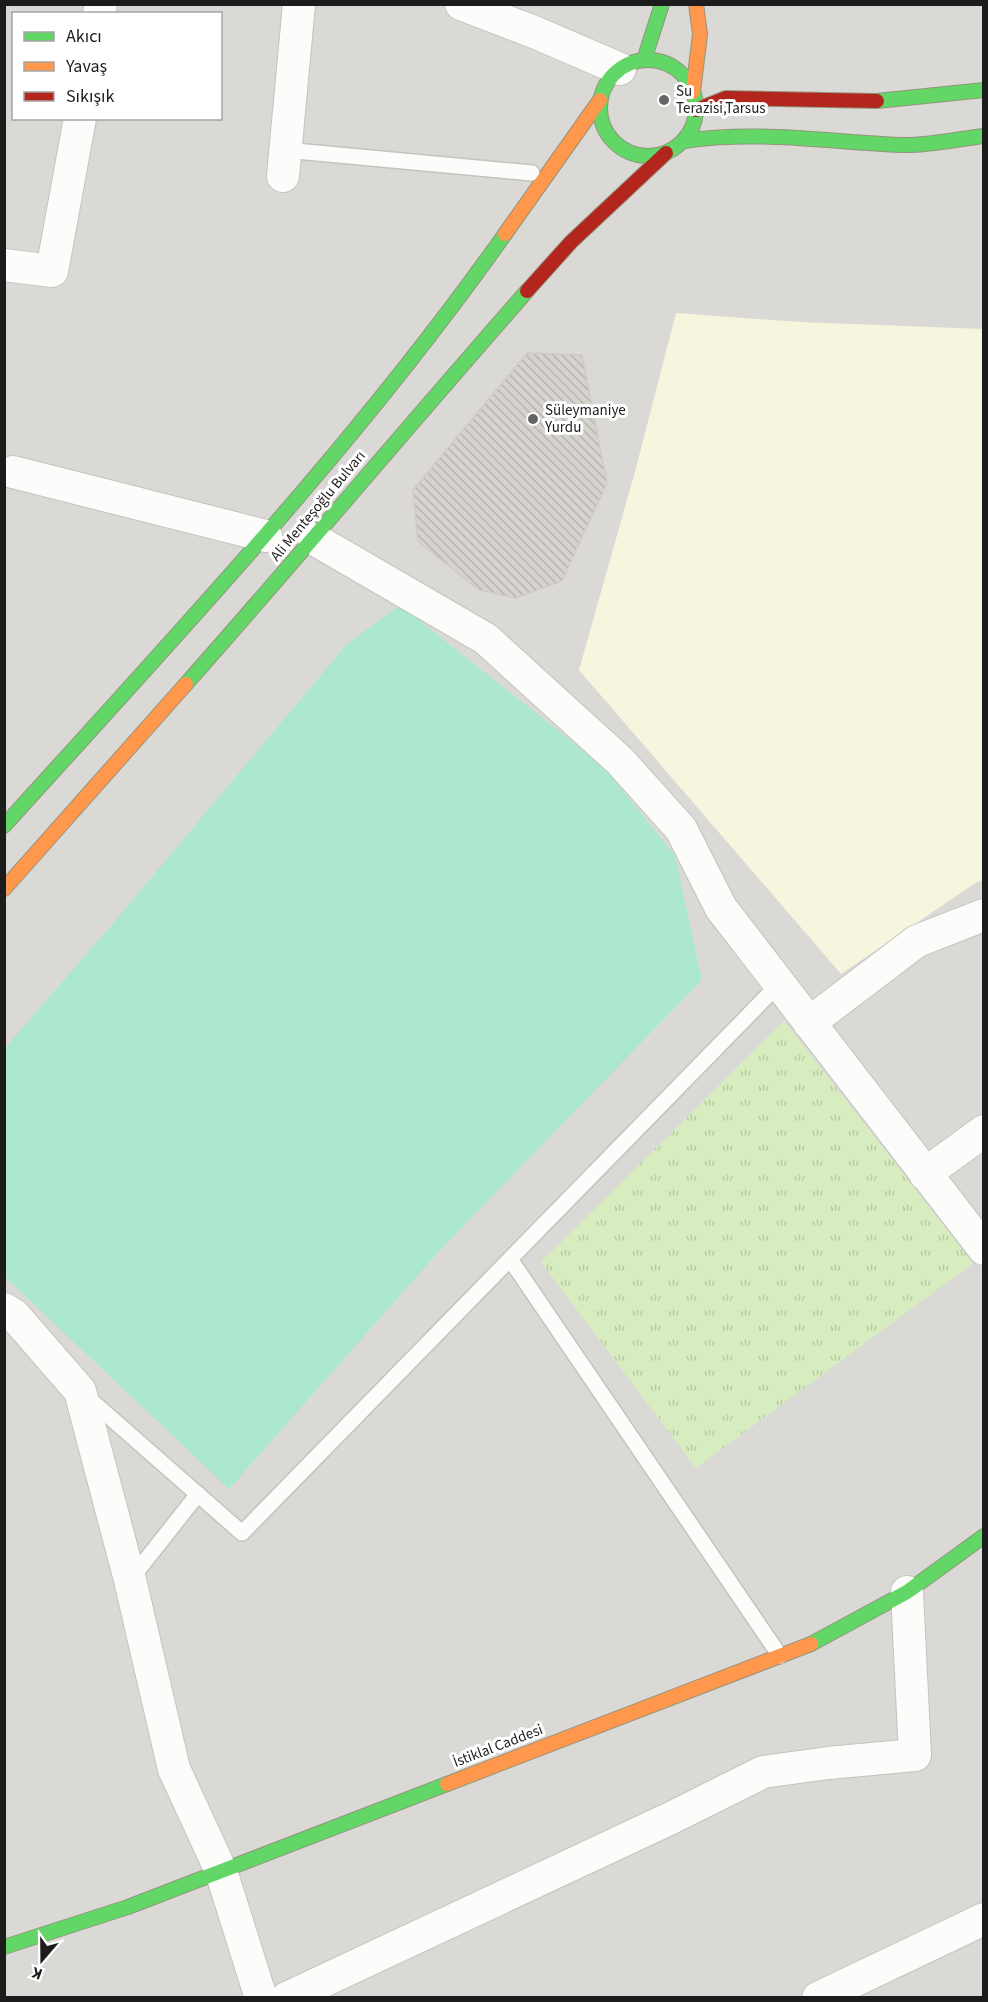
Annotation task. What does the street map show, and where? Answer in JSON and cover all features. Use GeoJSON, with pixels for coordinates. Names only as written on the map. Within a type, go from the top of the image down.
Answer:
{"type":"FeatureCollection","features":[{"type":"Feature","properties":{"kind":"main road"},"geometry":{"type":"LineString","coordinates":[[632,65],[662,4]]}},
{"type":"Feature","properties":{"kind":"main road"},"geometry":{"type":"LineString","coordinates":[[693,92],[701,14]]}},
{"type":"Feature","properties":{"kind":"main road"},"geometry":{"type":"LineString","coordinates":[[658,61],[671,66],[682,74],[693,92],[696,110],[690,132],[684,141],[666,153],[640,156],[617,146],[602,125],[600,100],[604,88],[610,77],[632,65],[658,61]]}},
{"type":"Feature","properties":{"kind":"main road"},"geometry":{"type":"LineString","coordinates":[[696,110],[726,98],[872,102],[984,90]]}},
{"type":"Feature","properties":{"kind":"main road","name":"Ali Menteşoğlu Bulvarı"},"geometry":{"type":"LineString","coordinates":[[4,826],[266,536],[453,308],[600,100]]}},
{"type":"Feature","properties":{"kind":"main road"},"geometry":{"type":"LineString","coordinates":[[684,141],[711,137],[768,136],[904,146],[984,136]]}},
{"type":"Feature","properties":{"kind":"main road","name":"Ali Menteşoğlu Bulvarı"},"geometry":{"type":"LineString","coordinates":[[4,889],[314,538],[382,456],[571,242],[666,153]]}},
{"type":"Feature","properties":{"kind":"main road","name":"İstiklal Caddesi"},"geometry":{"type":"LineString","coordinates":[[4,1947],[128,1907],[818,1641],[907,1592],[984,1536]]}},
{"type":"Feature","properties":{"kind":"street"},"geometry":{"type":"LineString","coordinates":[[284,163],[298,4]]}},
{"type":"Feature","properties":{"kind":"street"},"geometry":{"type":"LineString","coordinates":[[461,4],[534,32],[632,65]]}},
{"type":"Feature","properties":{"kind":"street"},"geometry":{"type":"LineString","coordinates":[[4,266],[52,271],[80,120]]}},
{"type":"Feature","properties":{"kind":"street"},"geometry":{"type":"LineString","coordinates":[[13,472],[266,536]]}},
{"type":"Feature","properties":{"kind":"street"},"geometry":{"type":"LineString","coordinates":[[314,538],[486,639],[620,761],[681,829],[722,908],[924,1174],[984,1249]]}},
{"type":"Feature","properties":{"kind":"street"},"geometry":{"type":"LineString","coordinates":[[809,1023],[917,941],[984,915]]}},
{"type":"Feature","properties":{"kind":"street"},"geometry":{"type":"LineString","coordinates":[[924,1174],[984,1131]]}},
{"type":"Feature","properties":{"kind":"street"},"geometry":{"type":"LineString","coordinates":[[4,1309],[14,1315],[80,1391],[130,1580],[174,1769],[221,1871],[261,1998]]}},
{"type":"Feature","properties":{"kind":"street"},"geometry":{"type":"LineString","coordinates":[[287,1998],[671,1818],[763,1772],[915,1755],[907,1592]]}},
{"type":"Feature","properties":{"kind":"street"},"geometry":{"type":"LineString","coordinates":[[818,1998],[984,1919]]}},
{"type":"Feature","properties":{"kind":"lane"},"geometry":{"type":"LineString","coordinates":[[284,163],[532,173]]}},
{"type":"Feature","properties":{"kind":"lane"},"geometry":{"type":"LineString","coordinates":[[80,1391],[242,1533],[779,984]]}},
{"type":"Feature","properties":{"kind":"lane"},"geometry":{"type":"LineString","coordinates":[[510,1259],[780,1656]]}},
{"type":"Feature","properties":{"kind":"lane"},"geometry":{"type":"LineString","coordinates":[[130,1580],[198,1494]]}},
{"type":"Feature","properties":{"kind":"shaded area"},"geometry":{"type":"Polygon","coordinates":[[[5,5],[983,5],[983,1997],[5,1997],[5,5]]]}},
{"type":"Feature","properties":{"kind":"shaded area"},"geometry":{"type":"Polygon","coordinates":[[[676,313],[800,322],[983,329],[983,880],[841,974],[579,670],[636,468],[676,313]]]}},
{"type":"Feature","properties":{"kind":"green space"},"geometry":{"type":"Polygon","coordinates":[[[400,605],[605,768],[675,856],[702,980],[441,1249],[229,1489],[5,1277],[5,1048],[115,921],[347,644],[400,605]]]}},
{"type":"Feature","properties":{"kind":"green space"},"geometry":{"type":"Polygon","coordinates":[[[784,1021],[973,1263],[696,1468],[541,1262],[784,1021]]]}},
{"type":"Feature","properties":{"kind":"building","name":"Süleymaniye Yurdu"},"geometry":{"type":"Polygon","coordinates":[[[527,353],[582,355],[607,483],[562,581],[516,598],[479,590],[418,541],[413,490],[527,353]]]}},
{"type":"Feature","properties":{"kind":"traffic: fast"},"geometry":{"type":"LineString","coordinates":[[644,60],[662,4]]}},
{"type":"Feature","properties":{"kind":"traffic: fast"},"geometry":{"type":"LineString","coordinates":[[648,60],[666,64],[682,74],[692,90],[696,108],[692,126],[682,142],[666,152],[648,156],[630,152],[614,142],[604,126],[600,108],[604,90],[614,74],[630,64],[648,60]]}},
{"type":"Feature","properties":{"kind":"traffic: fast"},"geometry":{"type":"LineString","coordinates":[[877,101],[984,90]]}},
{"type":"Feature","properties":{"kind":"traffic: fast"},"geometry":{"type":"LineString","coordinates":[[684,141],[765,137],[911,145],[984,136]]}},
{"type":"Feature","properties":{"kind":"traffic: fast"},"geometry":{"type":"LineString","coordinates":[[4,826],[264,537],[327,463],[448,312],[505,234]]}},
{"type":"Feature","properties":{"kind":"traffic: fast"},"geometry":{"type":"LineString","coordinates":[[186,684],[527,291]]}},
{"type":"Feature","properties":{"kind":"traffic: fast"},"geometry":{"type":"LineString","coordinates":[[811,1644],[907,1592],[984,1536]]}},
{"type":"Feature","properties":{"kind":"traffic: fast"},"geometry":{"type":"LineString","coordinates":[[4,1947],[128,1907],[447,1784]]}},
{"type":"Feature","properties":{"kind":"traffic: slow"},"geometry":{"type":"LineString","coordinates":[[693,92],[700,34],[696,4]]}},
{"type":"Feature","properties":{"kind":"traffic: slow"},"geometry":{"type":"LineString","coordinates":[[505,234],[600,100]]}},
{"type":"Feature","properties":{"kind":"traffic: slow"},"geometry":{"type":"LineString","coordinates":[[4,889],[186,684]]}},
{"type":"Feature","properties":{"kind":"traffic: slow"},"geometry":{"type":"LineString","coordinates":[[447,1784],[811,1644]]}},
{"type":"Feature","properties":{"kind":"traffic: jam"},"geometry":{"type":"LineString","coordinates":[[696,110],[726,98],[877,101]]}},
{"type":"Feature","properties":{"kind":"traffic: jam"},"geometry":{"type":"LineString","coordinates":[[527,291],[571,242],[666,153]]}},
{"type":"Feature","properties":{"kind":"place","name":"Su Terazisi,Tarsus"},"geometry":{"type":"Point","coordinates":[664,100]}},
{"type":"Feature","properties":{"kind":"place","name":"Süleymaniye Yurdu"},"geometry":{"type":"Point","coordinates":[533,419]}}]}
